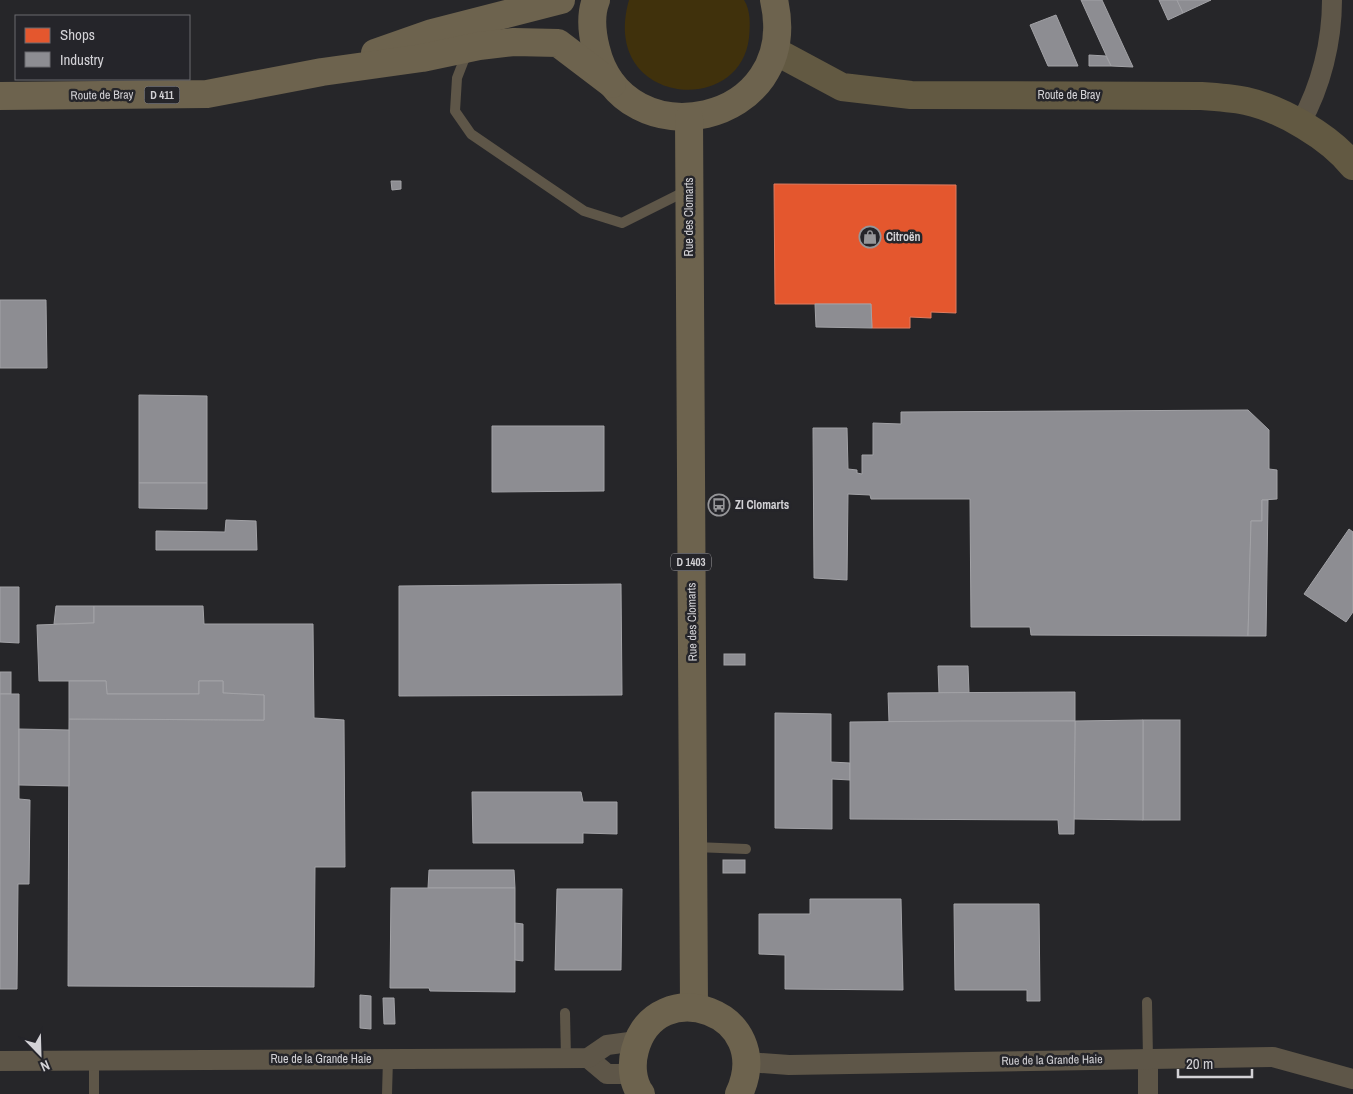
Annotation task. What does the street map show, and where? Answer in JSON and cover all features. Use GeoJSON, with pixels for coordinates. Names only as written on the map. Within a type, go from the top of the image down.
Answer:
{"type":"FeatureCollection","features":[{"type":"Feature","properties":{"kind":"main road","name":"Route de Bray"},"geometry":{"type":"LineString","coordinates":[[322,72],[432,33],[561,0]]}},
{"type":"Feature","properties":{"kind":"main road"},"geometry":{"type":"LineString","coordinates":[[596,0],[592,32],[598,59],[612,84]]}},
{"type":"Feature","properties":{"kind":"main road"},"geometry":{"type":"LineString","coordinates":[[774,0],[778,20],[775,51]]}},
{"type":"Feature","properties":{"kind":"main road","name":"Route de Bray"},"geometry":{"type":"LineString","coordinates":[[0,96],[207,94],[322,72],[422,58],[479,46],[514,42],[558,43],[634,103],[661,115],[689,118],[717,112],[743,98],[762,77],[775,51],[842,87],[911,95],[1200,96],[1247,101],[1301,122],[1319,135],[1353,166]]}},
{"type":"Feature","properties":{"kind":"main road","name":"Rue des Clomarts"},"geometry":{"type":"LineString","coordinates":[[689,118],[694,1007]]}},
{"type":"Feature","properties":{"kind":"main road"},"geometry":{"type":"LineString","coordinates":[[637,1084],[633,1057],[637,1041],[647,1026],[661,1015],[677,1008],[694,1007],[711,1010],[725,1019],[737,1031],[744,1046],[747,1062],[745,1080],[738,1094]]}},
{"type":"Feature","properties":{"kind":"street"},"geometry":{"type":"LineString","coordinates":[[1301,122],[1315,97],[1332,23],[1332,0]]}},
{"type":"Feature","properties":{"kind":"street"},"geometry":{"type":"LineString","coordinates":[[637,1041],[607,1045],[588,1058],[607,1074],[637,1084]]}},
{"type":"Feature","properties":{"kind":"street","name":"Rue de la Grande Haie"},"geometry":{"type":"LineString","coordinates":[[747,1062],[789,1064],[1273,1057],[1353,1079]]}},
{"type":"Feature","properties":{"kind":"street","name":"Rue de la Grande Haie"},"geometry":{"type":"LineString","coordinates":[[0,1061],[588,1058]]}},
{"type":"Feature","properties":{"kind":"street"},"geometry":{"type":"LineString","coordinates":[[1148,1058],[1148,1094]]}},
{"type":"Feature","properties":{"kind":"lane"},"geometry":{"type":"LineString","coordinates":[[479,46],[464,60],[457,78],[455,111],[471,134],[584,212],[622,223],[689,189]]}},
{"type":"Feature","properties":{"kind":"lane"},"geometry":{"type":"LineString","coordinates":[[694,847],[746,849]]}},
{"type":"Feature","properties":{"kind":"lane"},"geometry":{"type":"LineString","coordinates":[[1147,1002],[1148,1058]]}},
{"type":"Feature","properties":{"kind":"lane"},"geometry":{"type":"LineString","coordinates":[[565,1013],[566,1058]]}},
{"type":"Feature","properties":{"kind":"lane"},"geometry":{"type":"LineString","coordinates":[[387,1094],[388,1059]]}},
{"type":"Feature","properties":{"kind":"lane"},"geometry":{"type":"LineString","coordinates":[[94,1061],[94,1094]]}},
{"type":"Feature","properties":{"kind":"shaded area"},"geometry":{"type":"Polygon","coordinates":[[[629,0],[744,0],[749,13],[750,23],[749,38],[740,64],[722,81],[699,89],[674,88],[651,79],[634,61],[625,35],[629,0]]]}},
{"type":"Feature","properties":{"kind":"building: Shops"},"geometry":{"type":"Polygon","coordinates":[[[774,184],[956,185],[956,313],[931,312],[931,318],[910,317],[910,328],[872,328],[871,304],[775,304],[774,184]]]}},
{"type":"Feature","properties":{"kind":"building: Industry"},"geometry":{"type":"Polygon","coordinates":[[[1081,0],[1102,0],[1133,67],[1111,66],[1081,0]]]}},
{"type":"Feature","properties":{"kind":"building: Industry"},"geometry":{"type":"Polygon","coordinates":[[[1159,0],[1177,0],[1183,13],[1168,20],[1159,0]]]}},
{"type":"Feature","properties":{"kind":"building: Industry"},"geometry":{"type":"Polygon","coordinates":[[[1177,0],[1211,0],[1183,13],[1177,0]]]}},
{"type":"Feature","properties":{"kind":"building: Industry"},"geometry":{"type":"Polygon","coordinates":[[[1056,15],[1078,66],[1048,66],[1030,25],[1056,15]]]}},
{"type":"Feature","properties":{"kind":"building: Industry"},"geometry":{"type":"Polygon","coordinates":[[[1089,55],[1106,56],[1111,66],[1089,66],[1089,55]]]}},
{"type":"Feature","properties":{"kind":"building: Industry"},"geometry":{"type":"Polygon","coordinates":[[[391,181],[401,181],[401,189],[392,190],[391,181]]]}},
{"type":"Feature","properties":{"kind":"building: Industry"},"geometry":{"type":"Polygon","coordinates":[[[0,300],[46,300],[47,368],[0,368],[0,300]]]}},
{"type":"Feature","properties":{"kind":"building: Industry"},"geometry":{"type":"Polygon","coordinates":[[[815,304],[871,304],[872,328],[816,327],[815,304]]]}},
{"type":"Feature","properties":{"kind":"building: Industry"},"geometry":{"type":"Polygon","coordinates":[[[139,395],[207,396],[207,483],[139,483],[139,395]]]}},
{"type":"Feature","properties":{"kind":"building: Industry"},"geometry":{"type":"Polygon","coordinates":[[[1248,410],[1269,430],[1269,469],[1277,470],[1277,499],[1262,500],[1262,521],[1251,521],[1248,636],[1031,635],[1030,627],[971,627],[970,499],[871,499],[870,495],[848,494],[847,580],[814,578],[813,428],[847,428],[848,469],[857,470],[857,473],[862,474],[862,455],[873,455],[873,423],[901,424],[901,412],[1248,410]]]}},
{"type":"Feature","properties":{"kind":"building: Industry"},"geometry":{"type":"Polygon","coordinates":[[[492,426],[604,426],[604,491],[492,492],[492,426]]]}},
{"type":"Feature","properties":{"kind":"building: Industry"},"geometry":{"type":"Polygon","coordinates":[[[139,483],[207,483],[207,509],[139,508],[139,483]]]}},
{"type":"Feature","properties":{"kind":"building: Industry"},"geometry":{"type":"Polygon","coordinates":[[[1262,500],[1268,500],[1266,636],[1248,636],[1251,521],[1262,521],[1262,500]]]}},
{"type":"Feature","properties":{"kind":"building: Industry"},"geometry":{"type":"Polygon","coordinates":[[[226,520],[256,521],[257,550],[156,550],[156,531],[225,532],[226,520]]]}},
{"type":"Feature","properties":{"kind":"building: Industry"},"geometry":{"type":"Polygon","coordinates":[[[1349,529],[1353,532],[1353,612],[1346,622],[1304,594],[1349,529]]]}},
{"type":"Feature","properties":{"kind":"building: Industry"},"geometry":{"type":"Polygon","coordinates":[[[621,584],[622,695],[399,696],[399,586],[621,584]]]}},
{"type":"Feature","properties":{"kind":"building: Industry"},"geometry":{"type":"Polygon","coordinates":[[[0,587],[19,587],[19,643],[0,642],[0,587]]]}},
{"type":"Feature","properties":{"kind":"building: Industry"},"geometry":{"type":"Polygon","coordinates":[[[56,606],[94,606],[94,623],[54,624],[56,606]]]}},
{"type":"Feature","properties":{"kind":"building: Industry"},"geometry":{"type":"Polygon","coordinates":[[[94,606],[203,606],[204,624],[313,624],[314,718],[344,720],[345,867],[315,867],[314,987],[68,986],[69,719],[264,720],[264,695],[223,693],[223,681],[199,681],[199,694],[107,694],[106,681],[39,681],[37,625],[94,623],[94,606]]]}},
{"type":"Feature","properties":{"kind":"building: Industry"},"geometry":{"type":"Polygon","coordinates":[[[724,654],[745,654],[745,665],[724,665],[724,654]]]}},
{"type":"Feature","properties":{"kind":"building: Industry"},"geometry":{"type":"Polygon","coordinates":[[[938,666],[968,666],[969,693],[939,693],[938,666]]]}},
{"type":"Feature","properties":{"kind":"building: Industry"},"geometry":{"type":"Polygon","coordinates":[[[0,672],[11,672],[11,694],[0,694],[0,672]]]}},
{"type":"Feature","properties":{"kind":"building: Industry"},"geometry":{"type":"Polygon","coordinates":[[[69,681],[106,681],[107,694],[199,694],[199,681],[223,681],[223,693],[264,695],[264,720],[69,719],[69,681]]]}},
{"type":"Feature","properties":{"kind":"building: Industry"},"geometry":{"type":"Polygon","coordinates":[[[1075,692],[1075,721],[889,722],[888,693],[1075,692]]]}},
{"type":"Feature","properties":{"kind":"building: Industry"},"geometry":{"type":"Polygon","coordinates":[[[0,694],[19,694],[19,799],[30,800],[29,884],[18,884],[17,989],[0,989],[0,694]]]}},
{"type":"Feature","properties":{"kind":"building: Industry"},"geometry":{"type":"Polygon","coordinates":[[[775,713],[831,714],[831,762],[850,763],[850,780],[832,779],[832,829],[775,828],[775,713]]]}},
{"type":"Feature","properties":{"kind":"building: Industry"},"geometry":{"type":"Polygon","coordinates":[[[1143,720],[1180,720],[1180,820],[1143,820],[1143,720]]]}},
{"type":"Feature","properties":{"kind":"building: Industry"},"geometry":{"type":"Polygon","coordinates":[[[1143,720],[1143,820],[1074,819],[1075,721],[1143,720]]]}},
{"type":"Feature","properties":{"kind":"building: Industry"},"geometry":{"type":"Polygon","coordinates":[[[1075,721],[1074,834],[1059,834],[1058,820],[850,819],[850,722],[1075,721]]]}},
{"type":"Feature","properties":{"kind":"building: Industry"},"geometry":{"type":"Polygon","coordinates":[[[19,729],[69,730],[69,786],[19,785],[19,729]]]}},
{"type":"Feature","properties":{"kind":"building: Industry"},"geometry":{"type":"Polygon","coordinates":[[[472,792],[581,792],[583,802],[617,802],[617,834],[583,833],[583,843],[473,843],[472,792]]]}},
{"type":"Feature","properties":{"kind":"building: Industry"},"geometry":{"type":"Polygon","coordinates":[[[723,860],[745,860],[745,873],[723,873],[723,860]]]}},
{"type":"Feature","properties":{"kind":"building: Industry"},"geometry":{"type":"Polygon","coordinates":[[[429,870],[514,870],[515,888],[428,888],[429,870]]]}},
{"type":"Feature","properties":{"kind":"building: Industry"},"geometry":{"type":"Polygon","coordinates":[[[391,888],[515,888],[515,992],[430,991],[429,988],[390,988],[391,888]]]}},
{"type":"Feature","properties":{"kind":"building: Industry"},"geometry":{"type":"Polygon","coordinates":[[[557,889],[622,889],[621,970],[555,970],[557,889]]]}},
{"type":"Feature","properties":{"kind":"building: Industry"},"geometry":{"type":"Polygon","coordinates":[[[810,899],[901,899],[903,990],[785,989],[785,955],[759,954],[759,914],[810,914],[810,899]]]}},
{"type":"Feature","properties":{"kind":"building: Industry"},"geometry":{"type":"Polygon","coordinates":[[[954,904],[1039,904],[1040,1001],[1027,1001],[1027,990],[955,990],[954,904]]]}},
{"type":"Feature","properties":{"kind":"building: Industry"},"geometry":{"type":"Polygon","coordinates":[[[515,923],[523,924],[523,961],[515,960],[515,923]]]}},
{"type":"Feature","properties":{"kind":"building: Industry"},"geometry":{"type":"Polygon","coordinates":[[[360,995],[371,996],[371,1029],[360,1028],[360,995]]]}},
{"type":"Feature","properties":{"kind":"building: Industry"},"geometry":{"type":"Polygon","coordinates":[[[383,998],[394,998],[395,1024],[384,1024],[383,998]]]}},
{"type":"Feature","properties":{"kind":"place","name":"Citroën"},"geometry":{"type":"Point","coordinates":[870,237]}},
{"type":"Feature","properties":{"kind":"place","name":"ZI Clomarts"},"geometry":{"type":"Point","coordinates":[719,505]}}]}
